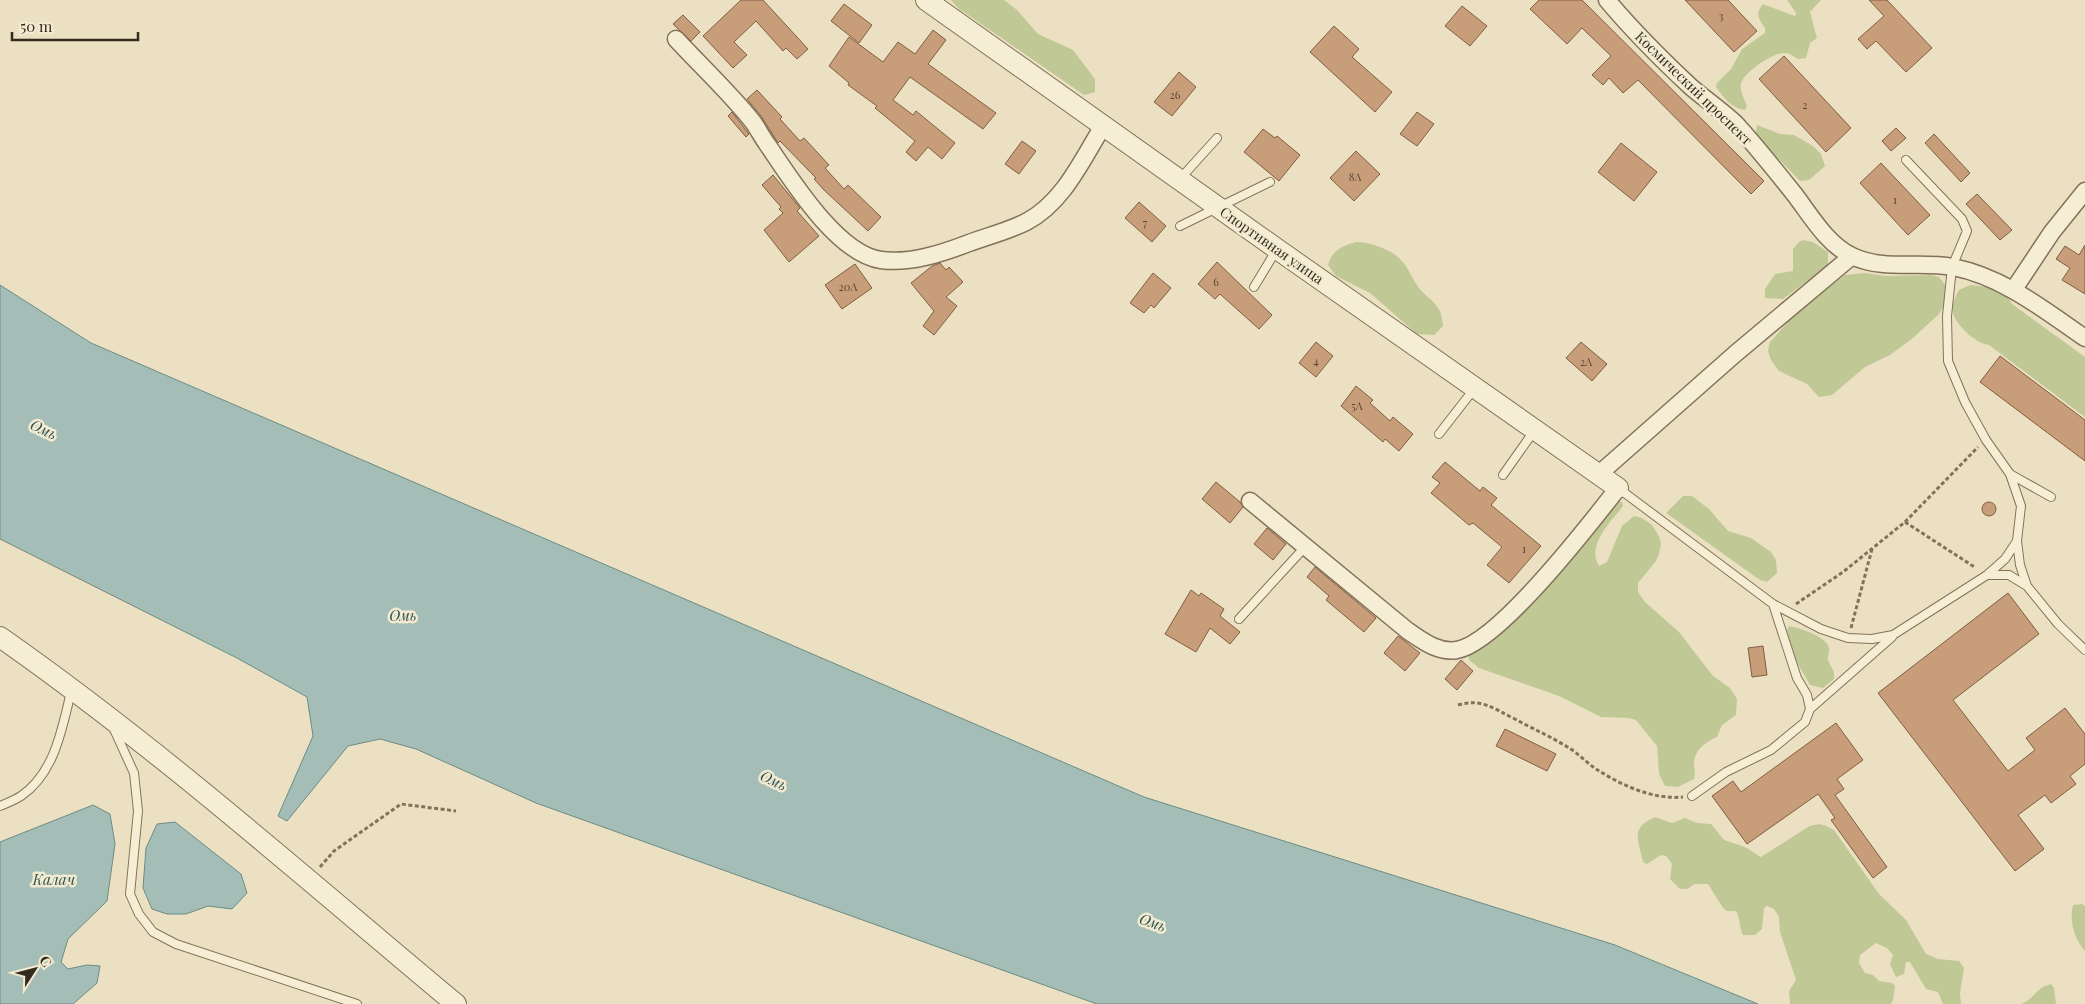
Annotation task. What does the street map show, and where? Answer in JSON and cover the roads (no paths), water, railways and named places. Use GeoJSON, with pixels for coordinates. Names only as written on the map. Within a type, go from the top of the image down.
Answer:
{"type":"FeatureCollection","features":[{"type":"Feature","properties":{"kind":"street","name":"Спортивная улица"},"geometry":{"type":"LineString","coordinates":[[926,0],[1102,126],[1618,488]]}},
{"type":"Feature","properties":{"kind":"street","name":"Космический проспект"},"geometry":{"type":"LineString","coordinates":[[1607,0],[1643,42],[1692,88],[1733,122],[1768,161],[1822,231],[1852,256],[1882,264],[1952,267],[1988,278],[2014,289],[2085,338]]}},
{"type":"Feature","properties":{"kind":"street"},"geometry":{"type":"LineString","coordinates":[[676,38],[753,122],[788,173],[834,233],[863,255],[881,260],[927,257],[1026,222],[1055,200],[1071,178],[1102,126]]}},
{"type":"Feature","properties":{"kind":"street"},"geometry":{"type":"LineString","coordinates":[[2014,289],[2052,232],[2085,191]]}},
{"type":"Feature","properties":{"kind":"street"},"geometry":{"type":"LineString","coordinates":[[1599,474],[1734,354],[1852,256]]}},
{"type":"Feature","properties":{"kind":"street"},"geometry":{"type":"LineString","coordinates":[[1250,502],[1408,631],[1431,646],[1442,650],[1457,650],[1471,644],[1499,624],[1570,549],[1618,488]]}},
{"type":"Feature","properties":{"kind":"street"},"geometry":{"type":"LineString","coordinates":[[0,637],[72,687],[456,1004]]}},
{"type":"Feature","properties":{"kind":"lane"},"geometry":{"type":"LineString","coordinates":[[1179,180],[1217,138]]}},
{"type":"Feature","properties":{"kind":"lane"},"geometry":{"type":"LineString","coordinates":[[1906,160],[1962,219],[1967,231],[1952,267],[1947,316],[1948,361],[1965,402],[1986,440],[2010,474],[2021,506],[2017,541],[2020,565],[2027,586]]}},
{"type":"Feature","properties":{"kind":"lane"},"geometry":{"type":"LineString","coordinates":[[1180,226],[1270,182]]}},
{"type":"Feature","properties":{"kind":"lane"},"geometry":{"type":"LineString","coordinates":[[1254,287],[1277,249]]}},
{"type":"Feature","properties":{"kind":"lane"},"geometry":{"type":"LineString","coordinates":[[1439,434],[1476,387]]}},
{"type":"Feature","properties":{"kind":"lane"},"geometry":{"type":"LineString","coordinates":[[1503,475],[1535,429]]}},
{"type":"Feature","properties":{"kind":"lane"},"geometry":{"type":"LineString","coordinates":[[2010,474],[2051,497]]}},
{"type":"Feature","properties":{"kind":"lane"},"geometry":{"type":"LineString","coordinates":[[1618,488],[1773,604],[1786,611],[1821,629],[1848,638],[1872,639],[1893,635]]}},
{"type":"Feature","properties":{"kind":"lane"},"geometry":{"type":"LineString","coordinates":[[1692,796],[1726,772],[1770,750],[1805,722],[1810,709],[1893,635],[1987,575],[2005,559],[2017,541]]}},
{"type":"Feature","properties":{"kind":"lane"},"geometry":{"type":"LineString","coordinates":[[1239,619],[1304,547]]}},
{"type":"Feature","properties":{"kind":"lane"},"geometry":{"type":"LineString","coordinates":[[1987,575],[2009,575],[2027,586],[2058,624],[2085,650]]}},
{"type":"Feature","properties":{"kind":"lane"},"geometry":{"type":"LineString","coordinates":[[1773,604],[1797,678],[1807,695],[1810,709]]}},
{"type":"Feature","properties":{"kind":"lane"},"geometry":{"type":"LineString","coordinates":[[0,806],[22,795],[37,780],[54,756],[72,687]]}},
{"type":"Feature","properties":{"kind":"lane"},"geometry":{"type":"LineString","coordinates":[[108,716],[134,773],[138,811],[130,894],[138,914],[153,932],[176,944],[357,1004]]}},
{"type":"Feature","properties":{"kind":"water","name":"Омь"},"geometry":{"type":"Polygon","coordinates":[[[0,285],[91,343],[1144,797],[1615,945],[1758,1004],[1097,1004],[536,803],[416,749],[380,739],[348,746],[287,821],[278,816],[313,736],[307,697],[237,658],[0,539],[0,285]]]}},
{"type":"Feature","properties":{"kind":"water","name":"Калач"},"geometry":{"type":"Polygon","coordinates":[[[93,805],[110,814],[115,844],[107,901],[68,939],[61,962],[68,969],[87,965],[100,966],[97,983],[73,1004],[0,1004],[0,842],[93,805]]]}},
{"type":"Feature","properties":{"kind":"water"},"geometry":{"type":"Polygon","coordinates":[[[175,822],[241,874],[247,893],[232,909],[208,906],[186,914],[167,914],[152,909],[143,888],[146,848],[157,824],[175,822]]]}}]}
